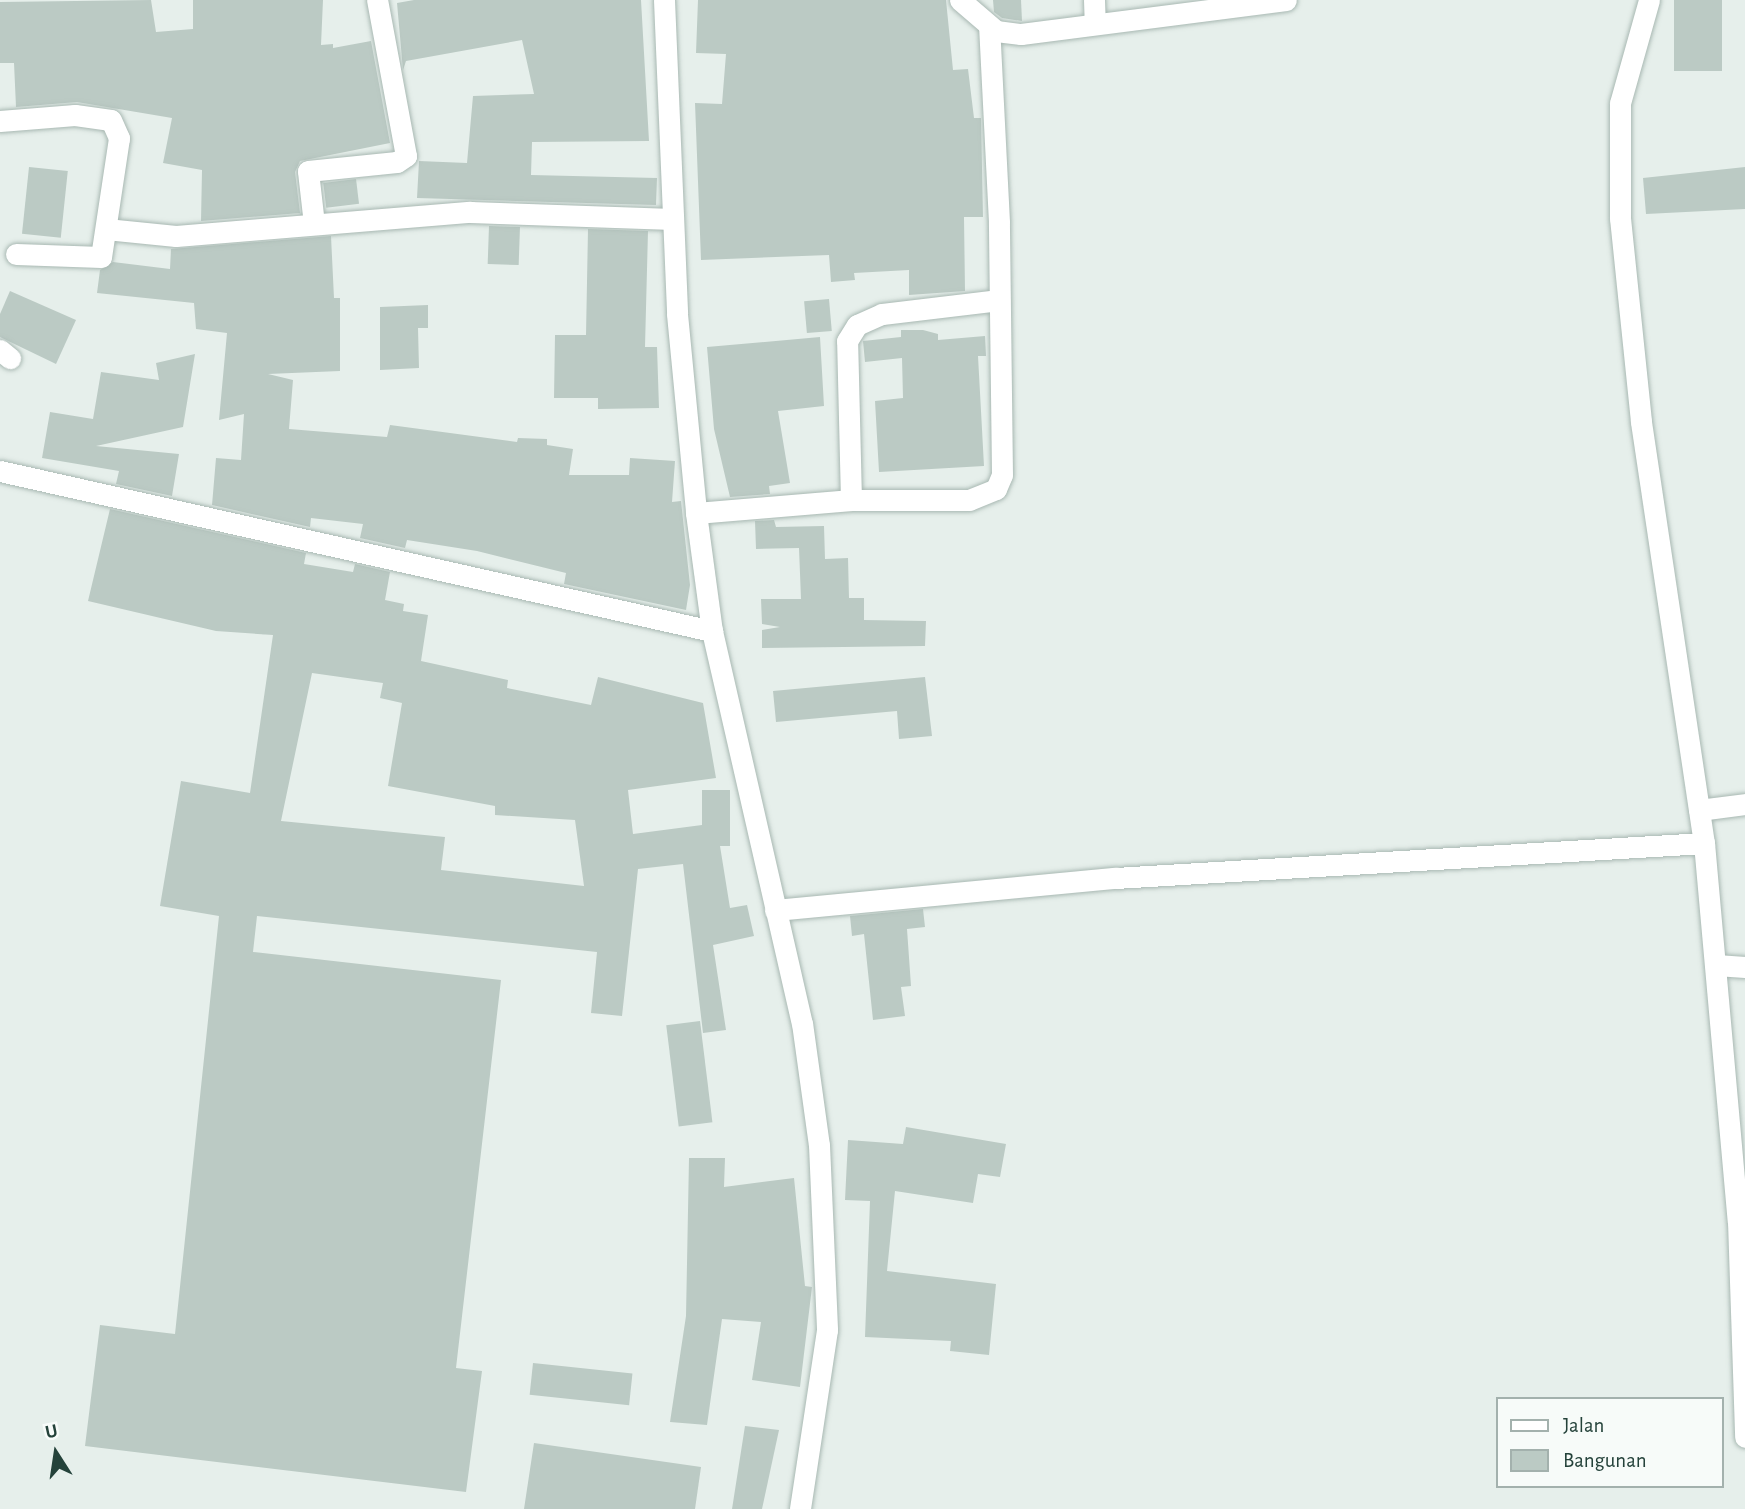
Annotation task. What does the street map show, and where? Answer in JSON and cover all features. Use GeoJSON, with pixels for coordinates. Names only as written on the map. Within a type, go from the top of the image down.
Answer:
{"type":"FeatureCollection","features":[{"type":"Feature","properties":{"kind":"street"},"geometry":{"type":"LineString","coordinates":[[313,224],[308,171],[397,162],[406,156],[377,0]]}},
{"type":"Feature","properties":{"kind":"street"},"geometry":{"type":"LineString","coordinates":[[664,0],[673,219],[696,513],[712,631],[802,1023],[828,1263],[822,1378],[800,1509]]}},
{"type":"Feature","properties":{"kind":"street"},"geometry":{"type":"LineString","coordinates":[[960,0],[989,26],[1021,34],[1095,24],[1168,8],[1286,0]]}},
{"type":"Feature","properties":{"kind":"street"},"geometry":{"type":"LineString","coordinates":[[1094,0],[1095,24]]}},
{"type":"Feature","properties":{"kind":"street"},"geometry":{"type":"LineString","coordinates":[[1648,0],[1620,103],[1620,218],[1641,422],[1704,842],[1741,1221],[1745,1437]]}},
{"type":"Feature","properties":{"kind":"street"},"geometry":{"type":"LineString","coordinates":[[696,513],[851,500],[970,500],[996,489],[1002,475],[989,26]]}},
{"type":"Feature","properties":{"kind":"street"},"geometry":{"type":"LineString","coordinates":[[0,121],[75,115],[111,120],[119,138],[106,229],[96,260],[16,254]]}},
{"type":"Feature","properties":{"kind":"street"},"geometry":{"type":"LineString","coordinates":[[106,229],[176,236],[470,212],[673,219]]}},
{"type":"Feature","properties":{"kind":"street"},"geometry":{"type":"LineString","coordinates":[[851,500],[847,341],[856,325],[882,314],[999,300]]}},
{"type":"Feature","properties":{"kind":"street"},"geometry":{"type":"LineString","coordinates":[[0,471],[712,631]]}},
{"type":"Feature","properties":{"kind":"street"},"geometry":{"type":"LineString","coordinates":[[1699,810],[1745,804]]}},
{"type":"Feature","properties":{"kind":"street"},"geometry":{"type":"LineString","coordinates":[[775,911],[1115,878],[1704,842]]}},
{"type":"Feature","properties":{"kind":"street"},"geometry":{"type":"LineString","coordinates":[[1716,965],[1745,967]]}},
{"type":"Feature","properties":{"kind":"building"},"geometry":{"type":"Polygon","coordinates":[[[151,0],[156,32],[193,29],[193,0],[323,0],[321,45],[333,44],[333,48],[371,41],[390,143],[300,161],[295,172],[300,213],[201,221],[202,170],[163,163],[172,118],[77,102],[16,107],[14,63],[0,63],[0,2],[151,0]]]}},
{"type":"Feature","properties":{"kind":"building"},"geometry":{"type":"Polygon","coordinates":[[[414,0],[641,0],[649,141],[532,142],[531,175],[657,178],[656,205],[417,198],[419,161],[467,163],[473,96],[534,94],[522,40],[406,61],[403,70],[397,3],[414,0]]]}},
{"type":"Feature","properties":{"kind":"building"},"geometry":{"type":"Polygon","coordinates":[[[698,0],[946,0],[953,70],[968,69],[974,118],[981,118],[983,217],[964,217],[965,291],[909,295],[909,270],[854,273],[855,280],[831,282],[829,255],[701,260],[695,103],[722,104],[726,54],[696,53],[698,0]]]}},
{"type":"Feature","properties":{"kind":"building"},"geometry":{"type":"Polygon","coordinates":[[[993,0],[1021,0],[1022,21],[1002,18],[994,12],[993,0]]]}},
{"type":"Feature","properties":{"kind":"building"},"geometry":{"type":"Polygon","coordinates":[[[1674,0],[1722,0],[1722,71],[1674,71],[1674,0]]]}},
{"type":"Feature","properties":{"kind":"building"},"geometry":{"type":"Polygon","coordinates":[[[29,167],[68,171],[61,238],[22,234],[29,167]]]}},
{"type":"Feature","properties":{"kind":"building"},"geometry":{"type":"Polygon","coordinates":[[[1745,167],[1745,209],[1646,214],[1643,178],[1745,167]]]}},
{"type":"Feature","properties":{"kind":"building"},"geometry":{"type":"Polygon","coordinates":[[[356,179],[359,204],[326,208],[323,183],[356,179]]]}},
{"type":"Feature","properties":{"kind":"building"},"geometry":{"type":"Polygon","coordinates":[[[489,226],[520,227],[519,265],[488,264],[489,226]]]}},
{"type":"Feature","properties":{"kind":"building"},"geometry":{"type":"Polygon","coordinates":[[[588,229],[648,231],[645,347],[657,347],[659,408],[598,409],[598,398],[554,398],[555,335],[586,335],[588,229]]]}},
{"type":"Feature","properties":{"kind":"building"},"geometry":{"type":"Polygon","coordinates":[[[331,236],[334,298],[340,298],[340,371],[268,374],[293,380],[289,429],[387,437],[390,425],[517,442],[518,438],[547,439],[547,445],[573,449],[569,475],[629,475],[630,458],[675,461],[672,502],[681,501],[690,585],[686,610],[564,584],[566,573],[477,551],[407,540],[405,548],[360,538],[363,524],[311,518],[310,527],[212,505],[216,458],[241,460],[244,414],[219,420],[227,333],[196,329],[194,303],[97,293],[100,270],[113,262],[170,269],[171,249],[331,236]]]}},
{"type":"Feature","properties":{"kind":"building"},"geometry":{"type":"Polygon","coordinates":[[[10,291],[76,320],[56,364],[0,337],[0,314],[10,291]]]}},
{"type":"Feature","properties":{"kind":"building"},"geometry":{"type":"Polygon","coordinates":[[[829,299],[832,331],[807,333],[804,301],[829,299]]]}},
{"type":"Feature","properties":{"kind":"building"},"geometry":{"type":"Polygon","coordinates":[[[428,305],[428,328],[418,328],[419,368],[380,370],[380,307],[428,305]]]}},
{"type":"Feature","properties":{"kind":"building"},"geometry":{"type":"Polygon","coordinates":[[[901,330],[923,330],[938,334],[938,340],[985,336],[986,356],[978,356],[984,466],[879,472],[875,401],[903,398],[902,358],[865,362],[863,341],[901,337],[901,330]]]}},
{"type":"Feature","properties":{"kind":"building"},"geometry":{"type":"Polygon","coordinates":[[[820,337],[824,406],[778,411],[790,483],[769,486],[770,494],[730,497],[714,429],[707,347],[820,337]]]}},
{"type":"Feature","properties":{"kind":"building"},"geometry":{"type":"Polygon","coordinates":[[[195,354],[183,427],[96,446],[179,454],[172,496],[116,484],[119,471],[42,458],[50,412],[93,419],[101,372],[159,380],[156,363],[195,354]]]}},
{"type":"Feature","properties":{"kind":"building"},"geometry":{"type":"Polygon","coordinates":[[[110,509],[306,553],[304,564],[353,572],[355,564],[390,572],[385,600],[404,604],[403,611],[428,615],[421,661],[508,680],[507,688],[591,705],[598,677],[703,703],[716,778],[628,790],[633,834],[702,825],[702,790],[730,790],[730,846],[720,846],[730,908],[747,905],[754,936],[713,945],[726,1030],[703,1033],[683,864],[638,869],[622,1016],[591,1013],[597,952],[257,916],[253,952],[501,980],[456,1368],[482,1371],[466,1492],[85,1446],[100,1325],[175,1334],[219,916],[160,906],[181,781],[250,793],[273,635],[216,631],[88,601],[110,509]],[[312,673],[281,821],[445,837],[441,870],[584,886],[575,820],[495,815],[495,806],[388,786],[402,703],[380,698],[383,683],[312,673]]]}},
{"type":"Feature","properties":{"kind":"building"},"geometry":{"type":"Polygon","coordinates":[[[774,520],[776,527],[824,526],[825,559],[848,558],[849,598],[864,598],[864,620],[926,621],[925,646],[762,648],[762,630],[780,627],[762,624],[761,599],[801,599],[799,548],[756,549],[755,521],[774,520]]]}},
{"type":"Feature","properties":{"kind":"building"},"geometry":{"type":"Polygon","coordinates":[[[925,677],[932,736],[899,739],[897,711],[776,722],[773,691],[925,677]]]}},
{"type":"Feature","properties":{"kind":"building"},"geometry":{"type":"Polygon","coordinates":[[[923,909],[925,927],[907,929],[911,986],[901,987],[905,1016],[873,1020],[864,934],[852,936],[850,916],[923,909]]]}},
{"type":"Feature","properties":{"kind":"building"},"geometry":{"type":"Polygon","coordinates":[[[700,1021],[712,1122],[679,1126],[666,1025],[700,1021]]]}},
{"type":"Feature","properties":{"kind":"building"},"geometry":{"type":"Polygon","coordinates":[[[906,1127],[1006,1144],[1000,1177],[978,1174],[973,1203],[895,1191],[887,1271],[996,1284],[989,1355],[950,1351],[951,1341],[865,1337],[870,1201],[845,1200],[848,1140],[903,1144],[906,1127]]]}},
{"type":"Feature","properties":{"kind":"building"},"geometry":{"type":"Polygon","coordinates":[[[689,1158],[725,1158],[724,1187],[794,1178],[805,1286],[812,1287],[800,1387],[752,1380],[761,1322],[722,1319],[707,1425],[670,1422],[686,1316],[689,1158]]]}},
{"type":"Feature","properties":{"kind":"building"},"geometry":{"type":"Polygon","coordinates":[[[533,1363],[632,1373],[629,1405],[530,1395],[533,1363]]]}},
{"type":"Feature","properties":{"kind":"building"},"geometry":{"type":"Polygon","coordinates":[[[745,1426],[779,1430],[762,1509],[732,1509],[745,1426]]]}},
{"type":"Feature","properties":{"kind":"building"},"geometry":{"type":"Polygon","coordinates":[[[534,1443],[701,1467],[695,1509],[524,1509],[534,1443]]]}}]}
